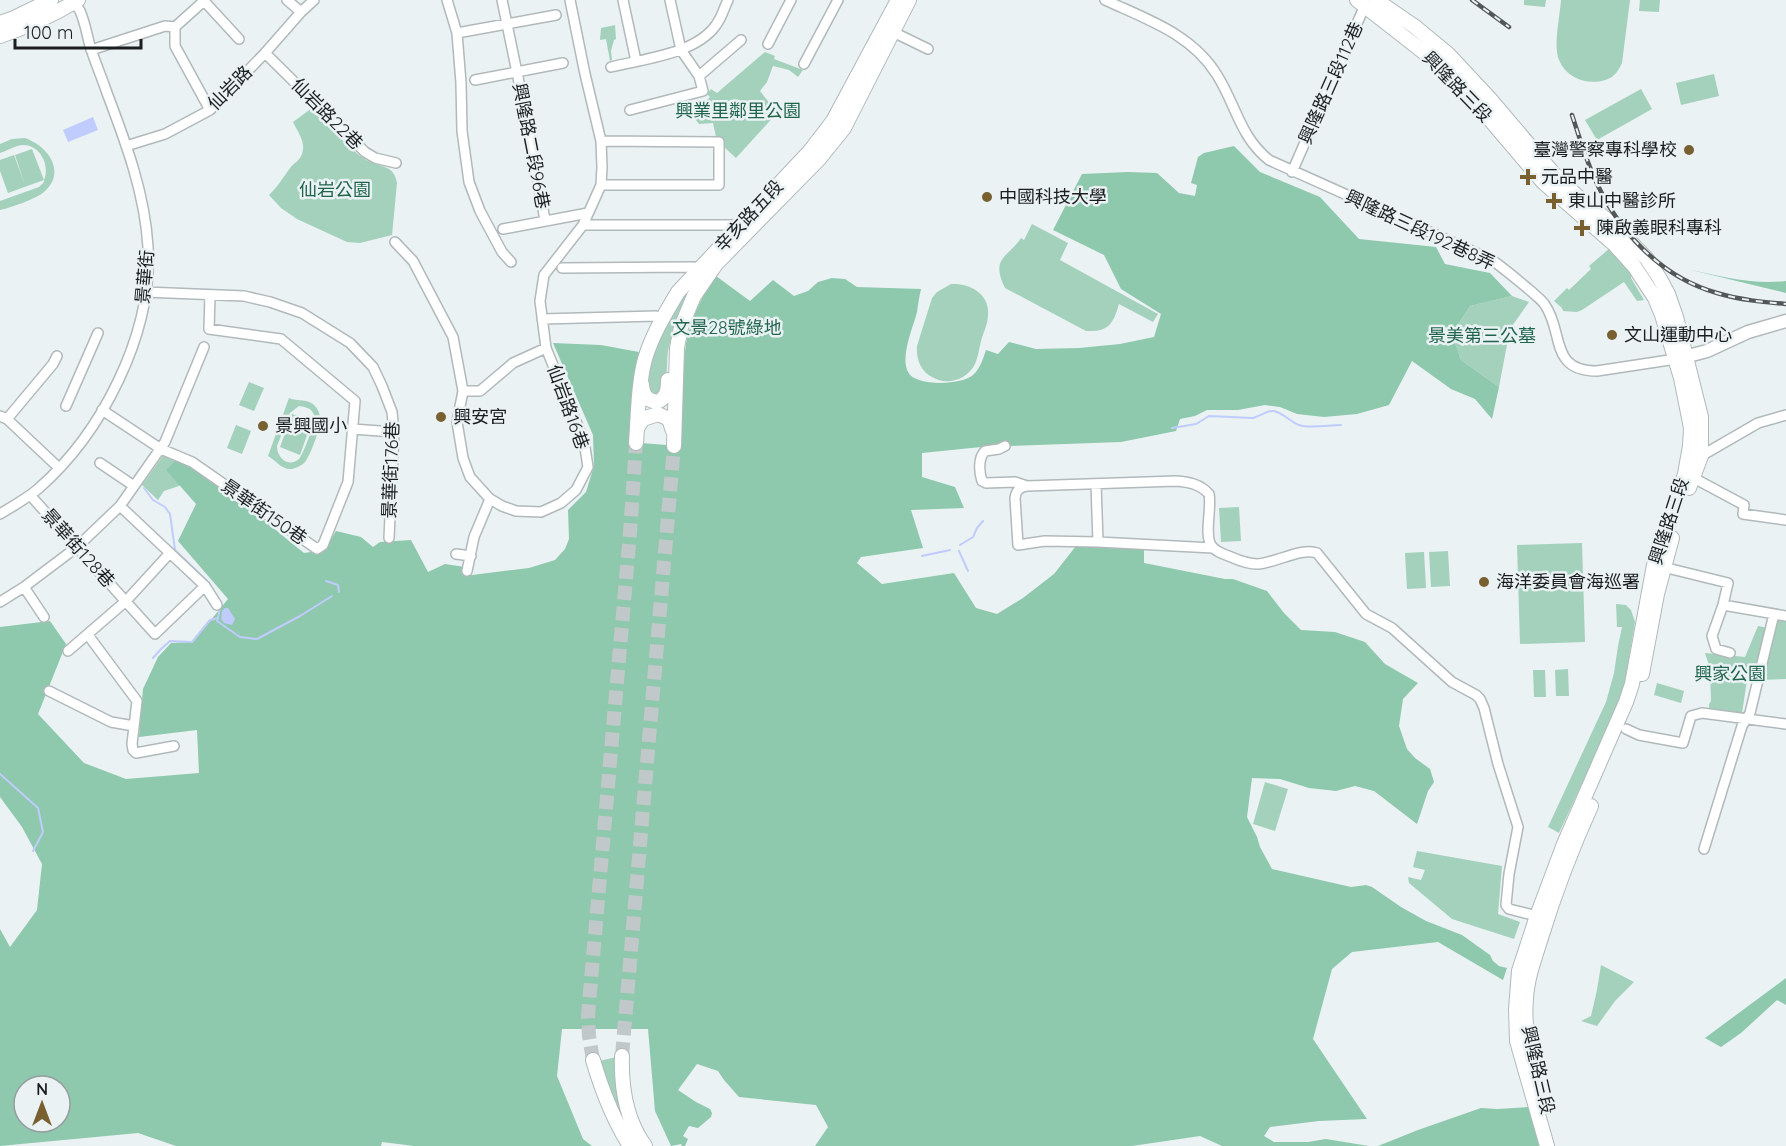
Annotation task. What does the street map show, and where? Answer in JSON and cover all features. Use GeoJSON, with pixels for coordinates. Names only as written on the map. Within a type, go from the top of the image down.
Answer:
{"type":"FeatureCollection","features":[{"type":"Feature","properties":{"kind":"main road","name":"辛亥路五段"},"geometry":{"type":"LineString","coordinates":[[673,431],[669,419],[658,414],[643,419],[636,436],[645,360],[651,340],[662,318],[678,292],[810,150],[833,121],[898,0]]}},
{"type":"Feature","properties":{"kind":"main road","name":"辛亥路五段"},"geometry":{"type":"LineString","coordinates":[[674,446],[676,355],[681,327],[694,296],[716,264],[819,159],[844,128],[909,0]]}},
{"type":"Feature","properties":{"kind":"main road"},"geometry":{"type":"LineString","coordinates":[[0,23],[65,2]]}},
{"type":"Feature","properties":{"kind":"main road"},"geometry":{"type":"LineString","coordinates":[[0,36],[17,30],[65,2]]}},
{"type":"Feature","properties":{"kind":"main road","name":"興隆路三段"},"geometry":{"type":"LineString","coordinates":[[1368,2],[1444,68],[1543,182],[1627,258],[1655,298],[1681,358],[1701,417],[1701,456],[1689,475],[1659,566],[1632,684],[1564,844],[1519,971],[1516,1009],[1517,1041],[1547,1146]]}},
{"type":"Feature","properties":{"kind":"main road"},"geometry":{"type":"LineString","coordinates":[[641,380],[643,393],[649,400],[657,402],[662,400],[668,390],[669,368],[676,355]]}},
{"type":"Feature","properties":{"kind":"main road","name":"興隆路三段"},"geometry":{"type":"LineString","coordinates":[[1681,358],[1691,428],[1689,475]]}},
{"type":"Feature","properties":{"kind":"main road","name":"興隆路三段"},"geometry":{"type":"LineString","coordinates":[[1557,1146],[1528,1046],[1526,998],[1529,979],[1558,887],[1626,729],[1640,687],[1659,566]]}},
{"type":"Feature","properties":{"kind":"main road"},"geometry":{"type":"LineString","coordinates":[[622,1056],[622,1080],[626,1102],[645,1146]]}},
{"type":"Feature","properties":{"kind":"main road"},"geometry":{"type":"LineString","coordinates":[[593,1060],[604,1097],[616,1124],[630,1146]]}},
{"type":"Feature","properties":{"kind":"street"},"geometry":{"type":"LineString","coordinates":[[91,50],[165,26],[175,27],[205,0],[239,39]]}},
{"type":"Feature","properties":{"kind":"street"},"geometry":{"type":"LineString","coordinates":[[287,0],[301,12]]}},
{"type":"Feature","properties":{"kind":"street","name":"仙岩路"},"geometry":{"type":"LineString","coordinates":[[126,146],[165,134],[210,110],[314,0]]}},
{"type":"Feature","properties":{"kind":"street"},"geometry":{"type":"LineString","coordinates":[[447,0],[457,33],[462,131],[469,182],[480,211],[502,252],[511,262]]}},
{"type":"Feature","properties":{"kind":"street","name":"興隆路二段96巷"},"geometry":{"type":"LineString","coordinates":[[502,0],[545,220]]}},
{"type":"Feature","properties":{"kind":"street"},"geometry":{"type":"LineString","coordinates":[[546,348],[540,301],[544,275],[583,225],[601,185],[601,141],[570,0]]}},
{"type":"Feature","properties":{"kind":"street"},"geometry":{"type":"LineString","coordinates":[[623,0],[636,61]]}},
{"type":"Feature","properties":{"kind":"street"},"geometry":{"type":"LineString","coordinates":[[630,110],[703,91],[699,76],[681,50],[670,0]]}},
{"type":"Feature","properties":{"kind":"street"},"geometry":{"type":"LineString","coordinates":[[768,44],[790,0]]}},
{"type":"Feature","properties":{"kind":"street"},"geometry":{"type":"LineString","coordinates":[[804,64],[838,0]]}},
{"type":"Feature","properties":{"kind":"street"},"geometry":{"type":"LineString","coordinates":[[610,67],[681,50],[701,40],[716,26],[727,1]]}},
{"type":"Feature","properties":{"kind":"street","name":"興隆路三段192巷8弄"},"geometry":{"type":"LineString","coordinates":[[1112,1],[1169,30],[1198,50],[1219,77],[1250,142],[1269,160],[1502,267],[1546,306],[1563,355],[1567,361],[1579,369],[1597,371],[1681,358]]}},
{"type":"Feature","properties":{"kind":"street","name":"景華街"},"geometry":{"type":"LineString","coordinates":[[0,514],[30,495],[59,468],[77,447],[102,410],[125,366],[145,292],[148,262],[147,236],[139,191],[80,11],[65,2]]}},
{"type":"Feature","properties":{"kind":"street","name":"興隆路三段112巷"},"geometry":{"type":"LineString","coordinates":[[1292,172],[1368,2]]}},
{"type":"Feature","properties":{"kind":"street"},"geometry":{"type":"LineString","coordinates":[[457,33],[556,15]]}},
{"type":"Feature","properties":{"kind":"street"},"geometry":{"type":"LineString","coordinates":[[175,27],[175,46],[210,110]]}},
{"type":"Feature","properties":{"kind":"street"},"geometry":{"type":"LineString","coordinates":[[893,32],[928,49]]}},
{"type":"Feature","properties":{"kind":"street"},"geometry":{"type":"LineString","coordinates":[[699,76],[741,40]]}},
{"type":"Feature","properties":{"kind":"street","name":"仙岩路22巷"},"geometry":{"type":"LineString","coordinates":[[265,53],[365,152],[375,158],[396,163]]}},
{"type":"Feature","properties":{"kind":"street","name":"興隆路二段96巷"},"geometry":{"type":"LineString","coordinates":[[475,80],[563,63]]}},
{"type":"Feature","properties":{"kind":"street"},"geometry":{"type":"LineString","coordinates":[[601,141],[719,142],[719,185],[601,185]]}},
{"type":"Feature","properties":{"kind":"street","name":"興隆路二段96巷"},"geometry":{"type":"LineString","coordinates":[[503,229],[588,213]]}},
{"type":"Feature","properties":{"kind":"street"},"geometry":{"type":"LineString","coordinates":[[583,225],[732,225],[736,229]]}},
{"type":"Feature","properties":{"kind":"street","name":"仙岩路16巷"},"geometry":{"type":"LineString","coordinates":[[395,242],[413,261],[453,337],[463,391],[457,422],[463,458],[470,477],[490,499],[516,510],[541,512],[561,503],[576,490],[588,466],[584,441],[546,348],[513,363],[480,391],[463,391]]}},
{"type":"Feature","properties":{"kind":"street"},"geometry":{"type":"LineString","coordinates":[[562,268],[699,268]]}},
{"type":"Feature","properties":{"kind":"street","name":"景華街176巷"},"geometry":{"type":"LineString","coordinates":[[145,292],[244,297],[280,305],[302,313],[350,343],[373,366],[392,412],[394,432],[389,538]]}},
{"type":"Feature","properties":{"kind":"street"},"geometry":{"type":"LineString","coordinates":[[210,295],[209,329],[281,339],[355,401],[352,429],[394,432]]}},
{"type":"Feature","properties":{"kind":"street"},"geometry":{"type":"LineString","coordinates":[[542,319],[656,316],[662,318]]}},
{"type":"Feature","properties":{"kind":"street"},"geometry":{"type":"LineString","coordinates":[[1681,358],[1717,346],[1748,332],[1786,321]]}},
{"type":"Feature","properties":{"kind":"street"},"geometry":{"type":"LineString","coordinates":[[66,406],[98,333]]}},
{"type":"Feature","properties":{"kind":"street"},"geometry":{"type":"LineString","coordinates":[[0,602],[77,547],[120,506],[161,449],[204,347]]}},
{"type":"Feature","properties":{"kind":"street"},"geometry":{"type":"LineString","coordinates":[[57,356],[53,364],[2,418],[59,468]]}},
{"type":"Feature","properties":{"kind":"street","name":"景華街150巷"},"geometry":{"type":"LineString","coordinates":[[102,410],[161,449],[192,462],[317,549],[323,545],[348,482],[352,429]]}},
{"type":"Feature","properties":{"kind":"street"},"geometry":{"type":"LineString","coordinates":[[1701,456],[1758,423],[1786,415]]}},
{"type":"Feature","properties":{"kind":"street"},"geometry":{"type":"LineString","coordinates":[[1005,446],[985,451],[982,454],[980,460],[982,481],[986,483],[1015,482],[1027,486]]}},
{"type":"Feature","properties":{"kind":"street"},"geometry":{"type":"LineString","coordinates":[[100,463],[134,486]]}},
{"type":"Feature","properties":{"kind":"street"},"geometry":{"type":"LineString","coordinates":[[1689,475],[1744,506],[1743,514],[1786,520]]}},
{"type":"Feature","properties":{"kind":"street"},"geometry":{"type":"LineString","coordinates":[[1213,548],[1209,536],[1209,494],[1195,484],[1176,481],[1027,486],[1019,489],[1016,494],[1018,544],[1070,540],[1213,548],[1242,562],[1256,564],[1306,552],[1317,553],[1366,614],[1392,628],[1452,682],[1480,699],[1518,826],[1510,863],[1506,905],[1509,909],[1537,916],[1542,933]]}},
{"type":"Feature","properties":{"kind":"street"},"geometry":{"type":"LineString","coordinates":[[1096,484],[1098,542]]}},
{"type":"Feature","properties":{"kind":"street","name":"景華街128巷"},"geometry":{"type":"LineString","coordinates":[[30,495],[163,642]]}},
{"type":"Feature","properties":{"kind":"street"},"geometry":{"type":"LineString","coordinates":[[467,571],[474,537],[490,499]]}},
{"type":"Feature","properties":{"kind":"street"},"geometry":{"type":"LineString","coordinates":[[120,506],[205,586],[217,605]]}},
{"type":"Feature","properties":{"kind":"street","name":"景華街128巷"},"geometry":{"type":"LineString","coordinates":[[68,651],[126,601],[169,554]]}},
{"type":"Feature","properties":{"kind":"street"},"geometry":{"type":"LineString","coordinates":[[456,554],[471,556]]}},
{"type":"Feature","properties":{"kind":"street"},"geometry":{"type":"LineString","coordinates":[[1659,566],[1728,583],[1723,606],[1712,636],[1716,649],[1730,652]]}},
{"type":"Feature","properties":{"kind":"street"},"geometry":{"type":"LineString","coordinates":[[155,634],[205,586]]}},
{"type":"Feature","properties":{"kind":"street"},"geometry":{"type":"LineString","coordinates":[[24,587],[44,617]]}},
{"type":"Feature","properties":{"kind":"street"},"geometry":{"type":"LineString","coordinates":[[1723,606],[1786,616]]}},
{"type":"Feature","properties":{"kind":"street"},"geometry":{"type":"LineString","coordinates":[[1704,849],[1742,726],[1750,713],[1774,614]]}},
{"type":"Feature","properties":{"kind":"street"},"geometry":{"type":"LineString","coordinates":[[88,635],[137,701],[133,750],[136,753],[174,746]]}},
{"type":"Feature","properties":{"kind":"street"},"geometry":{"type":"LineString","coordinates":[[49,692],[111,722],[134,726]]}},
{"type":"Feature","properties":{"kind":"street"},"geometry":{"type":"LineString","coordinates":[[1626,729],[1639,735],[1683,743],[1691,716],[1702,712],[1786,724]]}},
{"type":"Feature","properties":{"kind":"green space"},"geometry":{"type":"Polygon","coordinates":[[[1524,0],[1546,0],[1545,7],[1524,5],[1524,0]]]}},
{"type":"Feature","properties":{"kind":"green space"},"geometry":{"type":"Polygon","coordinates":[[[1561,0],[1630,0],[1622,63],[1612,77],[1603,81],[1588,82],[1574,77],[1563,67],[1557,54],[1561,0]]]}},
{"type":"Feature","properties":{"kind":"green space"},"geometry":{"type":"Polygon","coordinates":[[[1640,0],[1660,0],[1659,12],[1639,11],[1640,0]]]}},
{"type":"Feature","properties":{"kind":"green space"},"geometry":{"type":"Polygon","coordinates":[[[615,25],[616,39],[610,61],[606,39],[600,40],[601,28],[615,25]]]}},
{"type":"Feature","properties":{"kind":"green space","name":"興業里鄰里公園"},"geometry":{"type":"Polygon","coordinates":[[[765,52],[775,56],[774,59],[803,70],[798,77],[789,70],[773,66],[767,82],[760,91],[777,113],[736,158],[723,146],[720,137],[716,137],[713,123],[699,124],[692,115],[710,97],[707,94],[711,89],[717,93],[765,52]]]}},
{"type":"Feature","properties":{"kind":"green space"},"geometry":{"type":"Polygon","coordinates":[[[1714,74],[1719,96],[1681,105],[1676,83],[1714,74]]]}},
{"type":"Feature","properties":{"kind":"green space"},"geometry":{"type":"Polygon","coordinates":[[[1641,89],[1652,109],[1597,140],[1585,120],[1641,89]]]}},
{"type":"Feature","properties":{"kind":"green space","name":"仙岩公園"},"geometry":{"type":"Polygon","coordinates":[[[312,108],[359,155],[371,163],[390,169],[393,173],[397,183],[392,235],[360,243],[347,242],[297,219],[281,208],[269,195],[300,158],[303,144],[293,122],[312,108]]]}},
{"type":"Feature","properties":{"kind":"green space"},"geometry":{"type":"Polygon","coordinates":[[[25,138],[47,153],[52,160],[54,176],[51,184],[40,195],[0,210],[0,201],[39,187],[44,182],[45,163],[35,148],[20,145],[0,153],[0,144],[12,139],[25,138]]]}},
{"type":"Feature","properties":{"kind":"green space","name":"文景28號綠地"},"geometry":{"type":"Polygon","coordinates":[[[1234,146],[1260,172],[1320,197],[1359,239],[1436,247],[1445,264],[1490,273],[1512,296],[1470,306],[1452,334],[1461,360],[1499,387],[1492,419],[1475,399],[1451,389],[1412,361],[1389,405],[1357,414],[1324,417],[1297,414],[1280,407],[1265,405],[1238,410],[1207,410],[1195,416],[1180,419],[1176,431],[1121,442],[981,447],[922,453],[922,477],[955,487],[964,508],[911,510],[923,548],[861,557],[857,563],[882,584],[954,573],[976,608],[997,614],[1023,598],[1054,574],[1076,546],[1144,549],[1144,563],[1233,579],[1267,591],[1301,630],[1335,632],[1365,642],[1385,664],[1418,683],[1403,699],[1399,726],[1407,749],[1430,769],[1434,782],[1428,791],[1417,824],[1374,791],[1355,786],[1336,791],[1309,788],[1280,779],[1252,778],[1247,817],[1272,869],[1351,887],[1366,885],[1372,887],[1426,921],[1462,935],[1490,955],[1499,966],[1507,968],[1503,980],[1438,942],[1352,952],[1332,969],[1313,1039],[1367,1119],[1319,1121],[1270,1127],[1264,1136],[1274,1142],[1308,1142],[1326,1139],[1369,1146],[1222,1146],[1200,1136],[1132,1146],[815,1146],[828,1127],[816,1105],[739,1097],[718,1071],[697,1064],[678,1090],[710,1109],[711,1117],[698,1128],[689,1126],[683,1136],[688,1139],[685,1146],[681,1144],[671,1146],[655,1111],[648,1029],[562,1029],[557,1076],[583,1139],[592,1146],[414,1146],[382,1142],[381,1146],[176,1146],[138,1133],[0,1146],[0,929],[10,947],[37,910],[42,864],[22,827],[0,797],[0,627],[50,621],[66,644],[38,714],[84,763],[126,779],[199,773],[197,730],[139,737],[143,689],[158,657],[171,643],[193,642],[228,599],[178,541],[196,504],[166,470],[176,460],[226,490],[304,553],[325,550],[336,531],[361,537],[373,547],[380,542],[411,540],[428,572],[445,564],[465,567],[464,576],[529,568],[555,560],[565,549],[569,539],[568,510],[586,492],[594,466],[593,435],[553,343],[601,345],[639,352],[634,377],[629,442],[679,446],[684,356],[688,335],[697,308],[716,276],[750,301],[773,280],[794,296],[808,291],[818,282],[832,278],[845,279],[857,287],[921,289],[905,358],[908,372],[912,377],[929,382],[959,381],[973,375],[978,370],[986,350],[998,354],[1009,342],[1036,349],[1079,348],[1120,344],[1154,337],[1161,314],[1121,289],[1104,255],[1053,230],[1082,174],[1157,173],[1179,193],[1195,196],[1197,185],[1191,183],[1198,157],[1204,153],[1234,146]]]}},
{"type":"Feature","properties":{"kind":"green space"},"geometry":{"type":"Polygon","coordinates":[[[32,149],[44,180],[8,193],[0,171],[0,160],[14,155],[25,185],[15,155],[32,149]]]}},
{"type":"Feature","properties":{"kind":"green space"},"geometry":{"type":"Polygon","coordinates":[[[1032,224],[1068,243],[1060,260],[1158,314],[1153,322],[1119,304],[1115,317],[1109,325],[1100,330],[1086,331],[1005,288],[999,270],[1002,259],[1021,238],[1024,240],[1032,224]]]}},
{"type":"Feature","properties":{"kind":"green space"},"geometry":{"type":"Polygon","coordinates":[[[1610,248],[1632,271],[1631,278],[1644,300],[1637,301],[1624,282],[1582,310],[1563,311],[1554,301],[1567,288],[1569,290],[1591,269],[1589,266],[1610,248]]]}},
{"type":"Feature","properties":{"kind":"green space"},"geometry":{"type":"Polygon","coordinates":[[[709,265],[681,314],[672,335],[663,390],[660,396],[647,393],[646,375],[650,358],[678,300],[709,265]]]}},
{"type":"Feature","properties":{"kind":"green space"},"geometry":{"type":"Polygon","coordinates":[[[1687,269],[1748,281],[1786,281],[1786,293],[1687,269]]]}},
{"type":"Feature","properties":{"kind":"green space"},"geometry":{"type":"Polygon","coordinates":[[[951,284],[965,285],[977,291],[986,301],[988,318],[977,359],[971,370],[962,378],[944,381],[924,371],[918,360],[917,346],[932,298],[937,292],[951,284]]]}},
{"type":"Feature","properties":{"kind":"green space","name":"景美第三公墓"},"geometry":{"type":"Polygon","coordinates":[[[1512,296],[1529,302],[1510,329],[1499,387],[1461,360],[1452,334],[1470,306],[1512,296]]]}},
{"type":"Feature","properties":{"kind":"green space"},"geometry":{"type":"Polygon","coordinates":[[[249,382],[264,388],[254,411],[239,405],[249,382]]]}},
{"type":"Feature","properties":{"kind":"green space"},"geometry":{"type":"Polygon","coordinates":[[[289,398],[312,404],[319,412],[320,423],[314,444],[304,463],[288,469],[268,456],[289,398]],[[299,406],[290,413],[277,446],[281,458],[287,462],[295,462],[299,459],[313,424],[312,411],[299,406]]]}},
{"type":"Feature","properties":{"kind":"green space"},"geometry":{"type":"Polygon","coordinates":[[[292,414],[312,421],[300,455],[280,447],[292,414]]]}},
{"type":"Feature","properties":{"kind":"green space"},"geometry":{"type":"Polygon","coordinates":[[[236,425],[251,431],[242,454],[227,448],[236,425]]]}},
{"type":"Feature","properties":{"kind":"green space"},"geometry":{"type":"Polygon","coordinates":[[[165,453],[194,467],[179,486],[164,491],[158,500],[142,485],[165,453]]]}},
{"type":"Feature","properties":{"kind":"green space"},"geometry":{"type":"Polygon","coordinates":[[[1239,507],[1241,541],[1221,542],[1219,508],[1239,507]]]}},
{"type":"Feature","properties":{"kind":"green space"},"geometry":{"type":"Polygon","coordinates":[[[1582,543],[1585,642],[1520,644],[1517,545],[1582,543]]]}},
{"type":"Feature","properties":{"kind":"green space"},"geometry":{"type":"Polygon","coordinates":[[[1448,551],[1450,586],[1431,587],[1429,552],[1448,551]]]}},
{"type":"Feature","properties":{"kind":"green space"},"geometry":{"type":"Polygon","coordinates":[[[1424,552],[1426,588],[1407,589],[1405,553],[1424,552]]]}},
{"type":"Feature","properties":{"kind":"green space"},"geometry":{"type":"Polygon","coordinates":[[[1616,604],[1626,605],[1631,610],[1635,622],[1624,687],[1612,719],[1559,833],[1548,827],[1606,702],[1614,673],[1622,627],[1617,627],[1616,604]]]}},
{"type":"Feature","properties":{"kind":"green space","name":"興家公園"},"geometry":{"type":"Polygon","coordinates":[[[1776,618],[1786,620],[1786,679],[1762,680],[1776,618]]]}},
{"type":"Feature","properties":{"kind":"green space","name":"興家公園"},"geometry":{"type":"Polygon","coordinates":[[[1758,626],[1768,628],[1760,662],[1754,675],[1748,674],[1742,713],[1709,710],[1710,668],[1705,653],[1745,657],[1758,626]]]}},
{"type":"Feature","properties":{"kind":"green space"},"geometry":{"type":"Polygon","coordinates":[[[1568,669],[1569,696],[1556,696],[1555,670],[1568,669]]]}},
{"type":"Feature","properties":{"kind":"green space"},"geometry":{"type":"Polygon","coordinates":[[[1533,670],[1545,670],[1546,697],[1534,697],[1533,670]]]}},
{"type":"Feature","properties":{"kind":"green space"},"geometry":{"type":"Polygon","coordinates":[[[1657,683],[1684,691],[1681,703],[1654,695],[1657,683]]]}},
{"type":"Feature","properties":{"kind":"green space"},"geometry":{"type":"Polygon","coordinates":[[[1265,782],[1288,789],[1275,831],[1253,824],[1265,782]]]}},
{"type":"Feature","properties":{"kind":"green space"},"geometry":{"type":"Polygon","coordinates":[[[1417,851],[1502,866],[1498,914],[1520,922],[1514,939],[1452,919],[1409,883],[1408,877],[1421,880],[1425,870],[1413,867],[1417,851]]]}},
{"type":"Feature","properties":{"kind":"green space"},"geometry":{"type":"Polygon","coordinates":[[[1601,965],[1634,982],[1615,1001],[1597,1026],[1581,1021],[1591,1016],[1601,965]]]}},
{"type":"Feature","properties":{"kind":"green space"},"geometry":{"type":"Polygon","coordinates":[[[1786,978],[1786,1005],[1777,1000],[1741,1033],[1721,1047],[1705,1038],[1786,978]]]}},
{"type":"Feature","properties":{"kind":"green space"},"geometry":{"type":"Polygon","coordinates":[[[617,1057],[639,1146],[635,1146],[622,1126],[599,1061],[617,1057]]]}},
{"type":"Feature","properties":{"kind":"green space"},"geometry":{"type":"Polygon","coordinates":[[[1529,1107],[1539,1146],[1378,1146],[1481,1108],[1529,1107]]]}},
{"type":"Feature","properties":{"kind":"water"},"geometry":{"type":"Polygon","coordinates":[[[93,117],[98,130],[68,142],[63,130],[93,117]]]}},
{"type":"Feature","properties":{"kind":"water"},"geometry":{"type":"Polygon","coordinates":[[[225,608],[228,608],[235,619],[232,625],[224,623],[221,619],[225,608]]]}},
{"type":"Feature","properties":{"kind":"waterway"},"geometry":{"type":"LineString","coordinates":[[1172,428],[1196,424],[1209,416],[1252,418],[1271,411],[1303,426],[1341,425]]}},
{"type":"Feature","properties":{"kind":"waterway"},"geometry":{"type":"LineString","coordinates":[[144,488],[153,500],[165,507],[170,514],[175,550],[208,582],[216,596]]}},
{"type":"Feature","properties":{"kind":"waterway"},"geometry":{"type":"LineString","coordinates":[[960,545],[973,537],[983,521]]}},
{"type":"Feature","properties":{"kind":"waterway"},"geometry":{"type":"LineString","coordinates":[[922,556],[950,550]]}},
{"type":"Feature","properties":{"kind":"waterway"},"geometry":{"type":"LineString","coordinates":[[959,551],[968,571]]}},
{"type":"Feature","properties":{"kind":"waterway"},"geometry":{"type":"LineString","coordinates":[[326,581],[338,585],[339,592]]}},
{"type":"Feature","properties":{"kind":"waterway"},"geometry":{"type":"LineString","coordinates":[[218,618],[217,621],[240,637],[257,639],[332,596]]}},
{"type":"Feature","properties":{"kind":"waterway"},"geometry":{"type":"LineString","coordinates":[[153,658],[170,641],[192,642],[210,620],[218,618],[220,607]]}},
{"type":"Feature","properties":{"kind":"waterway"},"geometry":{"type":"LineString","coordinates":[[0,774],[38,808],[43,832],[33,851]]}},
{"type":"Feature","properties":{"kind":"tunnel"},"geometry":{"type":"LineString","coordinates":[[593,1060],[588,1015],[636,443]]}},
{"type":"Feature","properties":{"kind":"tunnel"},"geometry":{"type":"LineString","coordinates":[[622,1056],[674,446]]}},
{"type":"Feature","properties":{"kind":"railway"},"geometry":{"type":"LineString","coordinates":[[1472,0],[1509,27]]}},
{"type":"Feature","properties":{"kind":"railway"},"geometry":{"type":"LineString","coordinates":[[1572,115],[1588,162],[1604,197],[1628,233],[1643,249],[1677,276],[1696,286],[1734,297],[1786,304]]}},
{"type":"Feature","properties":{"kind":"place","name":"臺灣警察專科學校"},"geometry":{"type":"Point","coordinates":[1689,150]}},
{"type":"Feature","properties":{"kind":"place","name":"元品中醫"},"geometry":{"type":"Point","coordinates":[1528,177]}},
{"type":"Feature","properties":{"kind":"place","name":"中國科技大學"},"geometry":{"type":"Point","coordinates":[987,197]}},
{"type":"Feature","properties":{"kind":"place","name":"東山中醫診所"},"geometry":{"type":"Point","coordinates":[1554,201]}},
{"type":"Feature","properties":{"kind":"place","name":"陳啟義眼科專科"},"geometry":{"type":"Point","coordinates":[1582,228]}},
{"type":"Feature","properties":{"kind":"place","name":"文山運動中心"},"geometry":{"type":"Point","coordinates":[1612,335]}},
{"type":"Feature","properties":{"kind":"place","name":"興安宮"},"geometry":{"type":"Point","coordinates":[441,417]}},
{"type":"Feature","properties":{"kind":"place","name":"景興國小"},"geometry":{"type":"Point","coordinates":[263,426]}},
{"type":"Feature","properties":{"kind":"place","name":"海洋委員會海巡署"},"geometry":{"type":"Point","coordinates":[1484,582]}}]}
